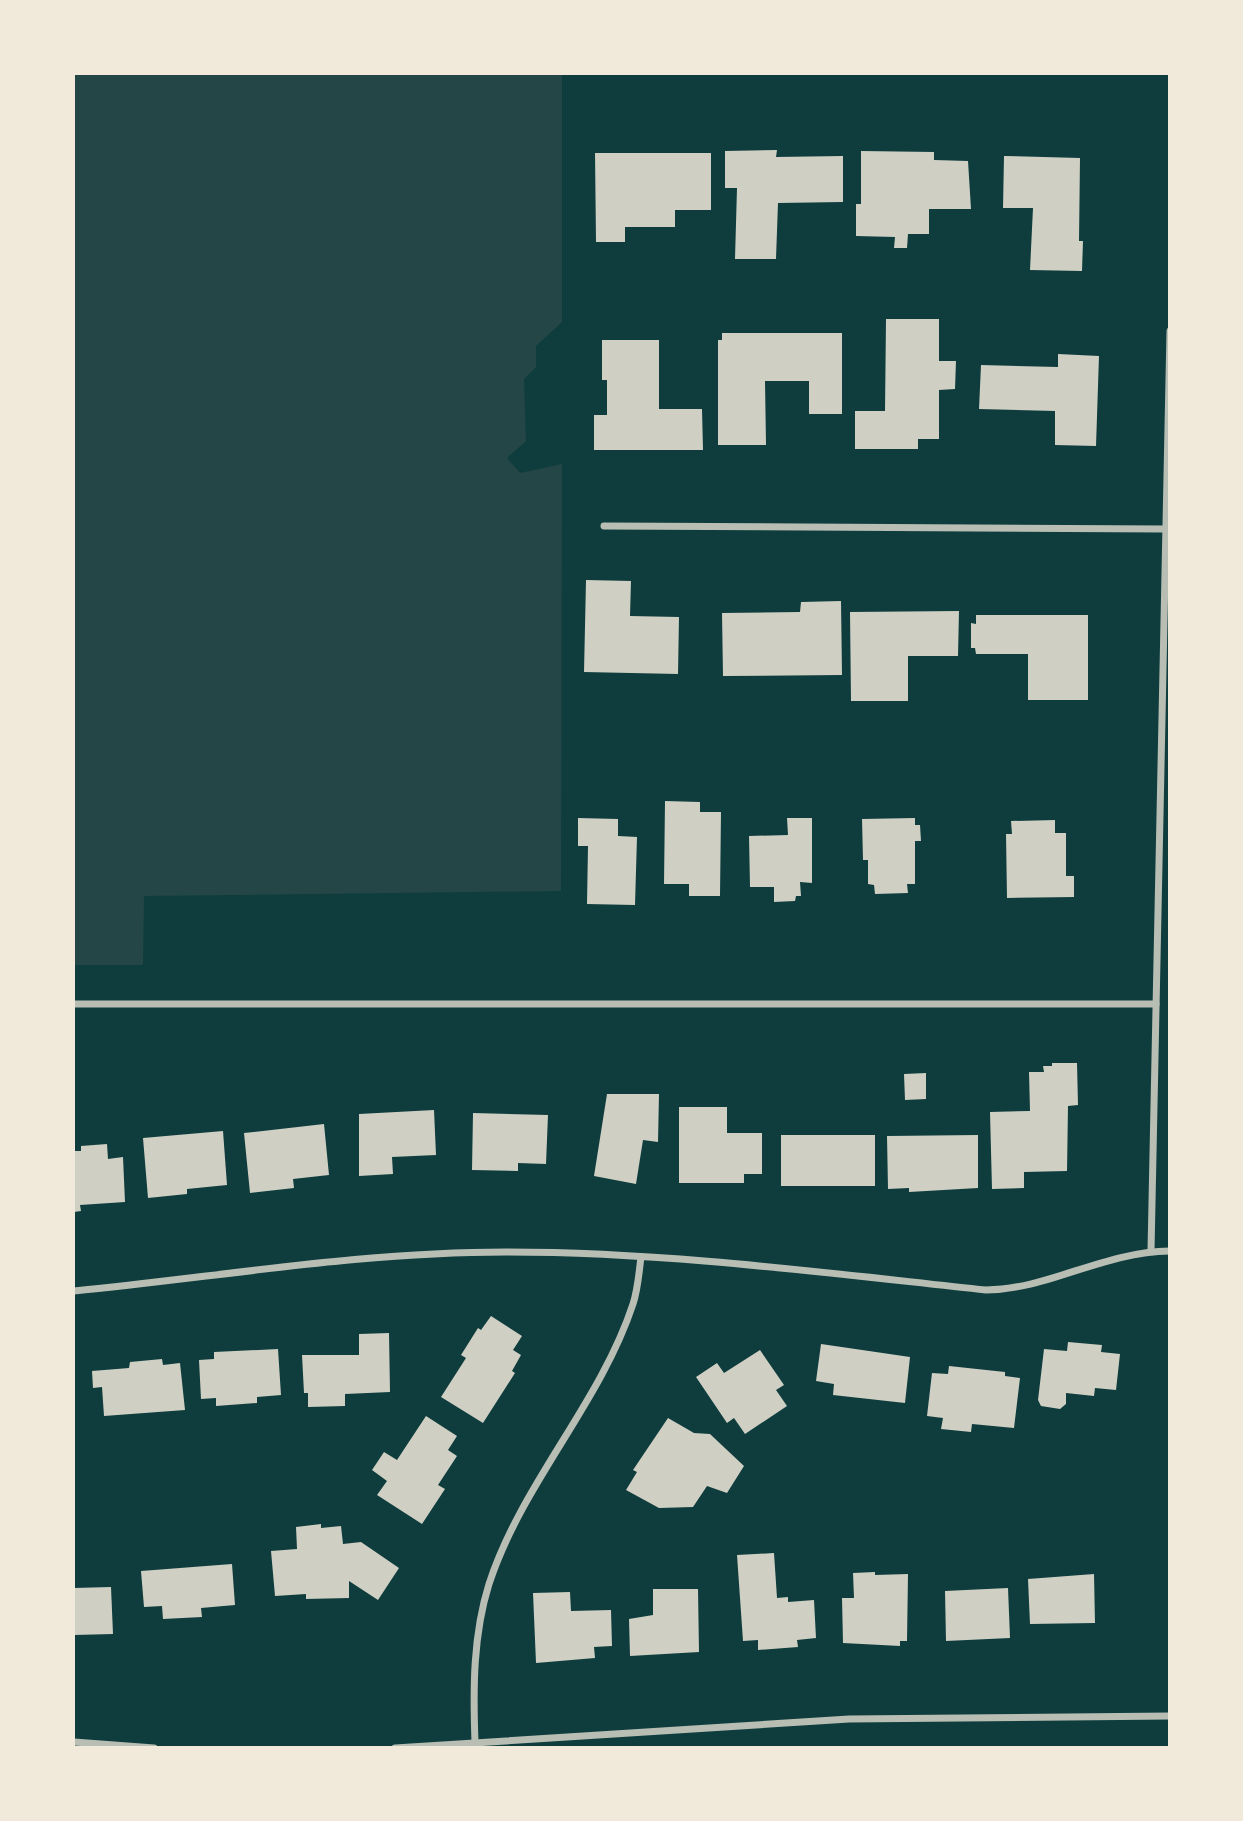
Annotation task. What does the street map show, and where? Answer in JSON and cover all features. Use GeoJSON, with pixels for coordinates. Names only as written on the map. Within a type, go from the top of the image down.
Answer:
{"type":"FeatureCollection","features":[{"type":"Feature","properties":{"kind":"street"},"geometry":{"type":"LineString","coordinates":[[1151,1251],[1156,1003],[1166,747],[1170,331]]}},
{"type":"Feature","properties":{"kind":"street"},"geometry":{"type":"LineString","coordinates":[[604,526],[1166,529]]}},
{"type":"Feature","properties":{"kind":"street"},"geometry":{"type":"LineString","coordinates":[[74,1004],[1156,1003]]}},
{"type":"Feature","properties":{"kind":"street"},"geometry":{"type":"LineString","coordinates":[[74,1291],[426,1255],[505,1252],[641,1257],[986,1290],[1013,1290],[1099,1261],[1151,1251],[1170,1251]]}},
{"type":"Feature","properties":{"kind":"street"},"geometry":{"type":"LineString","coordinates":[[475,1742],[474,1674],[477,1635],[489,1584],[523,1510],[618,1343],[634,1302],[641,1257]]}},
{"type":"Feature","properties":{"kind":"street"},"geometry":{"type":"LineString","coordinates":[[395,1748],[849,1718],[1170,1716]]}},
{"type":"Feature","properties":{"kind":"street"},"geometry":{"type":"LineString","coordinates":[[74,1742],[154,1748]]}},
{"type":"Feature","properties":{"kind":"shaded area"},"geometry":{"type":"Polygon","coordinates":[[[74,74],[562,74],[562,322],[536,346],[536,367],[524,379],[526,441],[507,458],[520,473],[562,464],[561,891],[144,896],[143,965],[74,965],[74,74]]]}},
{"type":"Feature","properties":{"kind":"building"},"geometry":{"type":"Polygon","coordinates":[[[777,150],[776,157],[843,156],[843,202],[778,203],[776,259],[735,259],[737,188],[725,188],[725,151],[777,150]]]}},
{"type":"Feature","properties":{"kind":"building"},"geometry":{"type":"Polygon","coordinates":[[[861,151],[934,152],[934,160],[968,161],[971,209],[929,209],[929,234],[908,234],[907,248],[894,248],[895,237],[856,236],[856,204],[861,204],[861,151]]]}},
{"type":"Feature","properties":{"kind":"building"},"geometry":{"type":"Polygon","coordinates":[[[595,153],[711,153],[711,210],[675,210],[675,227],[625,227],[625,242],[596,242],[595,153]]]}},
{"type":"Feature","properties":{"kind":"building"},"geometry":{"type":"Polygon","coordinates":[[[1004,156],[1080,158],[1079,241],[1083,241],[1082,271],[1030,270],[1033,208],[1003,208],[1004,156]]]}},
{"type":"Feature","properties":{"kind":"building"},"geometry":{"type":"Polygon","coordinates":[[[886,319],[939,319],[939,361],[956,361],[955,389],[939,390],[939,439],[918,439],[918,449],[855,449],[855,411],[885,411],[886,319]]]}},
{"type":"Feature","properties":{"kind":"building"},"geometry":{"type":"Polygon","coordinates":[[[722,333],[842,333],[842,414],[809,414],[809,381],[765,381],[766,445],[718,445],[718,340],[722,340],[722,333]]]}},
{"type":"Feature","properties":{"kind":"building"},"geometry":{"type":"Polygon","coordinates":[[[602,340],[659,340],[659,409],[702,409],[703,450],[594,450],[594,415],[607,415],[607,380],[602,380],[602,340]]]}},
{"type":"Feature","properties":{"kind":"building"},"geometry":{"type":"Polygon","coordinates":[[[1058,354],[1099,356],[1096,446],[1055,445],[1055,411],[979,409],[981,365],[1058,367],[1058,354]]]}},
{"type":"Feature","properties":{"kind":"building"},"geometry":{"type":"Polygon","coordinates":[[[586,580],[631,581],[630,616],[679,617],[678,674],[584,672],[586,580]]]}},
{"type":"Feature","properties":{"kind":"building"},"geometry":{"type":"Polygon","coordinates":[[[841,601],[842,675],[723,676],[722,613],[800,612],[801,602],[841,601]]]}},
{"type":"Feature","properties":{"kind":"building"},"geometry":{"type":"Polygon","coordinates":[[[959,611],[958,656],[908,656],[908,701],[851,701],[850,612],[959,611]]]}},
{"type":"Feature","properties":{"kind":"building"},"geometry":{"type":"Polygon","coordinates":[[[976,615],[1088,615],[1088,700],[1028,700],[1028,654],[976,654],[975,648],[971,648],[971,623],[976,624],[976,615]]]}},
{"type":"Feature","properties":{"kind":"building"},"geometry":{"type":"Polygon","coordinates":[[[665,801],[700,802],[700,812],[721,812],[720,896],[689,896],[689,884],[664,884],[665,801]]]}},
{"type":"Feature","properties":{"kind":"building"},"geometry":{"type":"Polygon","coordinates":[[[578,818],[618,819],[618,836],[637,837],[635,905],[587,904],[588,846],[578,846],[578,818]]]}},
{"type":"Feature","properties":{"kind":"building"},"geometry":{"type":"Polygon","coordinates":[[[787,818],[812,818],[812,883],[800,882],[801,896],[796,896],[795,901],[774,902],[774,887],[750,887],[749,836],[788,835],[787,818]]]}},
{"type":"Feature","properties":{"kind":"building"},"geometry":{"type":"Polygon","coordinates":[[[915,818],[915,825],[920,825],[921,841],[915,841],[915,884],[907,884],[908,893],[875,894],[874,885],[868,884],[868,860],[863,860],[862,819],[915,818]]]}},
{"type":"Feature","properties":{"kind":"building"},"geometry":{"type":"Polygon","coordinates":[[[1055,820],[1055,833],[1066,833],[1066,876],[1074,876],[1074,897],[1007,898],[1006,834],[1012,834],[1011,821],[1055,820]]]}},
{"type":"Feature","properties":{"kind":"building"},"geometry":{"type":"Polygon","coordinates":[[[1052,1063],[1077,1063],[1078,1105],[1068,1106],[1067,1171],[1024,1172],[1024,1188],[992,1189],[990,1112],[1030,1111],[1029,1072],[1044,1072],[1043,1066],[1052,1066],[1052,1063]]]}},
{"type":"Feature","properties":{"kind":"building"},"geometry":{"type":"Polygon","coordinates":[[[926,1073],[926,1099],[905,1100],[904,1074],[926,1073]]]}},
{"type":"Feature","properties":{"kind":"building"},"geometry":{"type":"Polygon","coordinates":[[[607,1094],[659,1094],[658,1142],[643,1140],[636,1184],[594,1176],[607,1094]]]}},
{"type":"Feature","properties":{"kind":"building"},"geometry":{"type":"Polygon","coordinates":[[[679,1107],[727,1107],[727,1133],[762,1133],[762,1174],[744,1174],[744,1183],[679,1183],[679,1107]]]}},
{"type":"Feature","properties":{"kind":"building"},"geometry":{"type":"Polygon","coordinates":[[[434,1110],[436,1155],[392,1157],[393,1174],[359,1176],[359,1114],[434,1110]]]}},
{"type":"Feature","properties":{"kind":"building"},"geometry":{"type":"Polygon","coordinates":[[[473,1113],[548,1115],[546,1164],[518,1163],[518,1171],[472,1170],[473,1113]]]}},
{"type":"Feature","properties":{"kind":"building"},"geometry":{"type":"Polygon","coordinates":[[[324,1124],[329,1175],[293,1179],[294,1188],[250,1193],[244,1133],[324,1124]]]}},
{"type":"Feature","properties":{"kind":"building"},"geometry":{"type":"Polygon","coordinates":[[[223,1131],[227,1185],[187,1189],[187,1194],[148,1198],[143,1138],[223,1131]]]}},
{"type":"Feature","properties":{"kind":"building"},"geometry":{"type":"Polygon","coordinates":[[[781,1135],[875,1135],[875,1186],[781,1186],[781,1135]]]}},
{"type":"Feature","properties":{"kind":"building"},"geometry":{"type":"Polygon","coordinates":[[[978,1135],[978,1188],[909,1192],[909,1188],[888,1189],[887,1136],[978,1135]]]}},
{"type":"Feature","properties":{"kind":"building"},"geometry":{"type":"Polygon","coordinates":[[[107,1144],[108,1159],[123,1157],[125,1202],[80,1205],[81,1211],[74,1212],[74,1151],[81,1151],[81,1146],[107,1144]]]}},
{"type":"Feature","properties":{"kind":"building"},"geometry":{"type":"Polygon","coordinates":[[[491,1316],[522,1336],[513,1350],[521,1355],[512,1371],[515,1373],[483,1423],[441,1397],[466,1358],[461,1355],[478,1328],[481,1330],[491,1316]]]}},
{"type":"Feature","properties":{"kind":"building"},"geometry":{"type":"Polygon","coordinates":[[[389,1333],[390,1392],[345,1394],[345,1406],[308,1407],[308,1393],[304,1393],[302,1355],[359,1355],[359,1334],[389,1333]]]}},
{"type":"Feature","properties":{"kind":"building"},"geometry":{"type":"Polygon","coordinates":[[[1068,1342],[1102,1345],[1101,1352],[1120,1354],[1116,1390],[1095,1388],[1094,1396],[1066,1393],[1066,1404],[1060,1409],[1041,1406],[1038,1400],[1044,1349],[1067,1351],[1068,1342]]]}},
{"type":"Feature","properties":{"kind":"building"},"geometry":{"type":"Polygon","coordinates":[[[821,1344],[910,1357],[905,1403],[833,1395],[834,1384],[816,1381],[821,1344]]]}},
{"type":"Feature","properties":{"kind":"building"},"geometry":{"type":"Polygon","coordinates":[[[278,1349],[281,1395],[257,1397],[257,1403],[216,1406],[216,1398],[201,1399],[199,1360],[214,1359],[214,1352],[278,1349]]]}},
{"type":"Feature","properties":{"kind":"building"},"geometry":{"type":"Polygon","coordinates":[[[760,1350],[784,1385],[776,1390],[787,1406],[745,1434],[734,1418],[727,1423],[696,1377],[717,1363],[724,1373],[760,1350]]]}},
{"type":"Feature","properties":{"kind":"building"},"geometry":{"type":"Polygon","coordinates":[[[162,1359],[163,1365],[180,1363],[185,1410],[104,1416],[102,1387],[93,1388],[92,1371],[129,1368],[130,1362],[162,1359]]]}},
{"type":"Feature","properties":{"kind":"building"},"geometry":{"type":"Polygon","coordinates":[[[949,1366],[1005,1372],[1005,1376],[1020,1378],[1014,1428],[972,1424],[971,1432],[941,1429],[943,1418],[927,1416],[932,1373],[948,1374],[949,1366]]]}},
{"type":"Feature","properties":{"kind":"building"},"geometry":{"type":"Polygon","coordinates":[[[426,1416],[457,1436],[448,1450],[457,1456],[438,1485],[445,1489],[422,1524],[377,1495],[387,1481],[372,1470],[384,1452],[397,1460],[426,1416]]]}},
{"type":"Feature","properties":{"kind":"building"},"geometry":{"type":"Polygon","coordinates":[[[668,1418],[694,1433],[710,1434],[744,1466],[727,1493],[707,1486],[693,1507],[659,1508],[626,1490],[637,1472],[633,1470],[668,1418]]]}},
{"type":"Feature","properties":{"kind":"building"},"geometry":{"type":"Polygon","coordinates":[[[321,1524],[321,1528],[341,1526],[343,1544],[361,1542],[399,1568],[378,1600],[349,1581],[349,1598],[306,1599],[306,1594],[275,1596],[271,1551],[297,1549],[296,1527],[321,1524]]]}},
{"type":"Feature","properties":{"kind":"building"},"geometry":{"type":"Polygon","coordinates":[[[774,1553],[777,1598],[788,1597],[788,1602],[814,1600],[816,1638],[797,1640],[798,1647],[758,1650],[758,1640],[743,1641],[737,1555],[774,1553]]]}},
{"type":"Feature","properties":{"kind":"building"},"geometry":{"type":"Polygon","coordinates":[[[232,1564],[235,1605],[201,1608],[202,1617],[163,1619],[162,1606],[144,1607],[141,1571],[232,1564]]]}},
{"type":"Feature","properties":{"kind":"building"},"geometry":{"type":"Polygon","coordinates":[[[875,1572],[875,1575],[908,1574],[907,1641],[900,1641],[900,1646],[843,1643],[842,1598],[854,1598],[853,1573],[875,1572]]]}},
{"type":"Feature","properties":{"kind":"building"},"geometry":{"type":"Polygon","coordinates":[[[1094,1574],[1095,1623],[1030,1624],[1028,1579],[1094,1574]]]}},
{"type":"Feature","properties":{"kind":"building"},"geometry":{"type":"Polygon","coordinates":[[[111,1587],[113,1634],[74,1635],[74,1588],[111,1587]]]}},
{"type":"Feature","properties":{"kind":"building"},"geometry":{"type":"Polygon","coordinates":[[[1008,1588],[1010,1638],[946,1641],[945,1591],[1008,1588]]]}},
{"type":"Feature","properties":{"kind":"building"},"geometry":{"type":"Polygon","coordinates":[[[653,1589],[698,1589],[699,1652],[630,1656],[629,1619],[653,1615],[653,1589]]]}},
{"type":"Feature","properties":{"kind":"building"},"geometry":{"type":"Polygon","coordinates":[[[570,1592],[571,1611],[611,1610],[612,1646],[594,1647],[595,1658],[536,1663],[533,1593],[570,1592]]]}}]}
